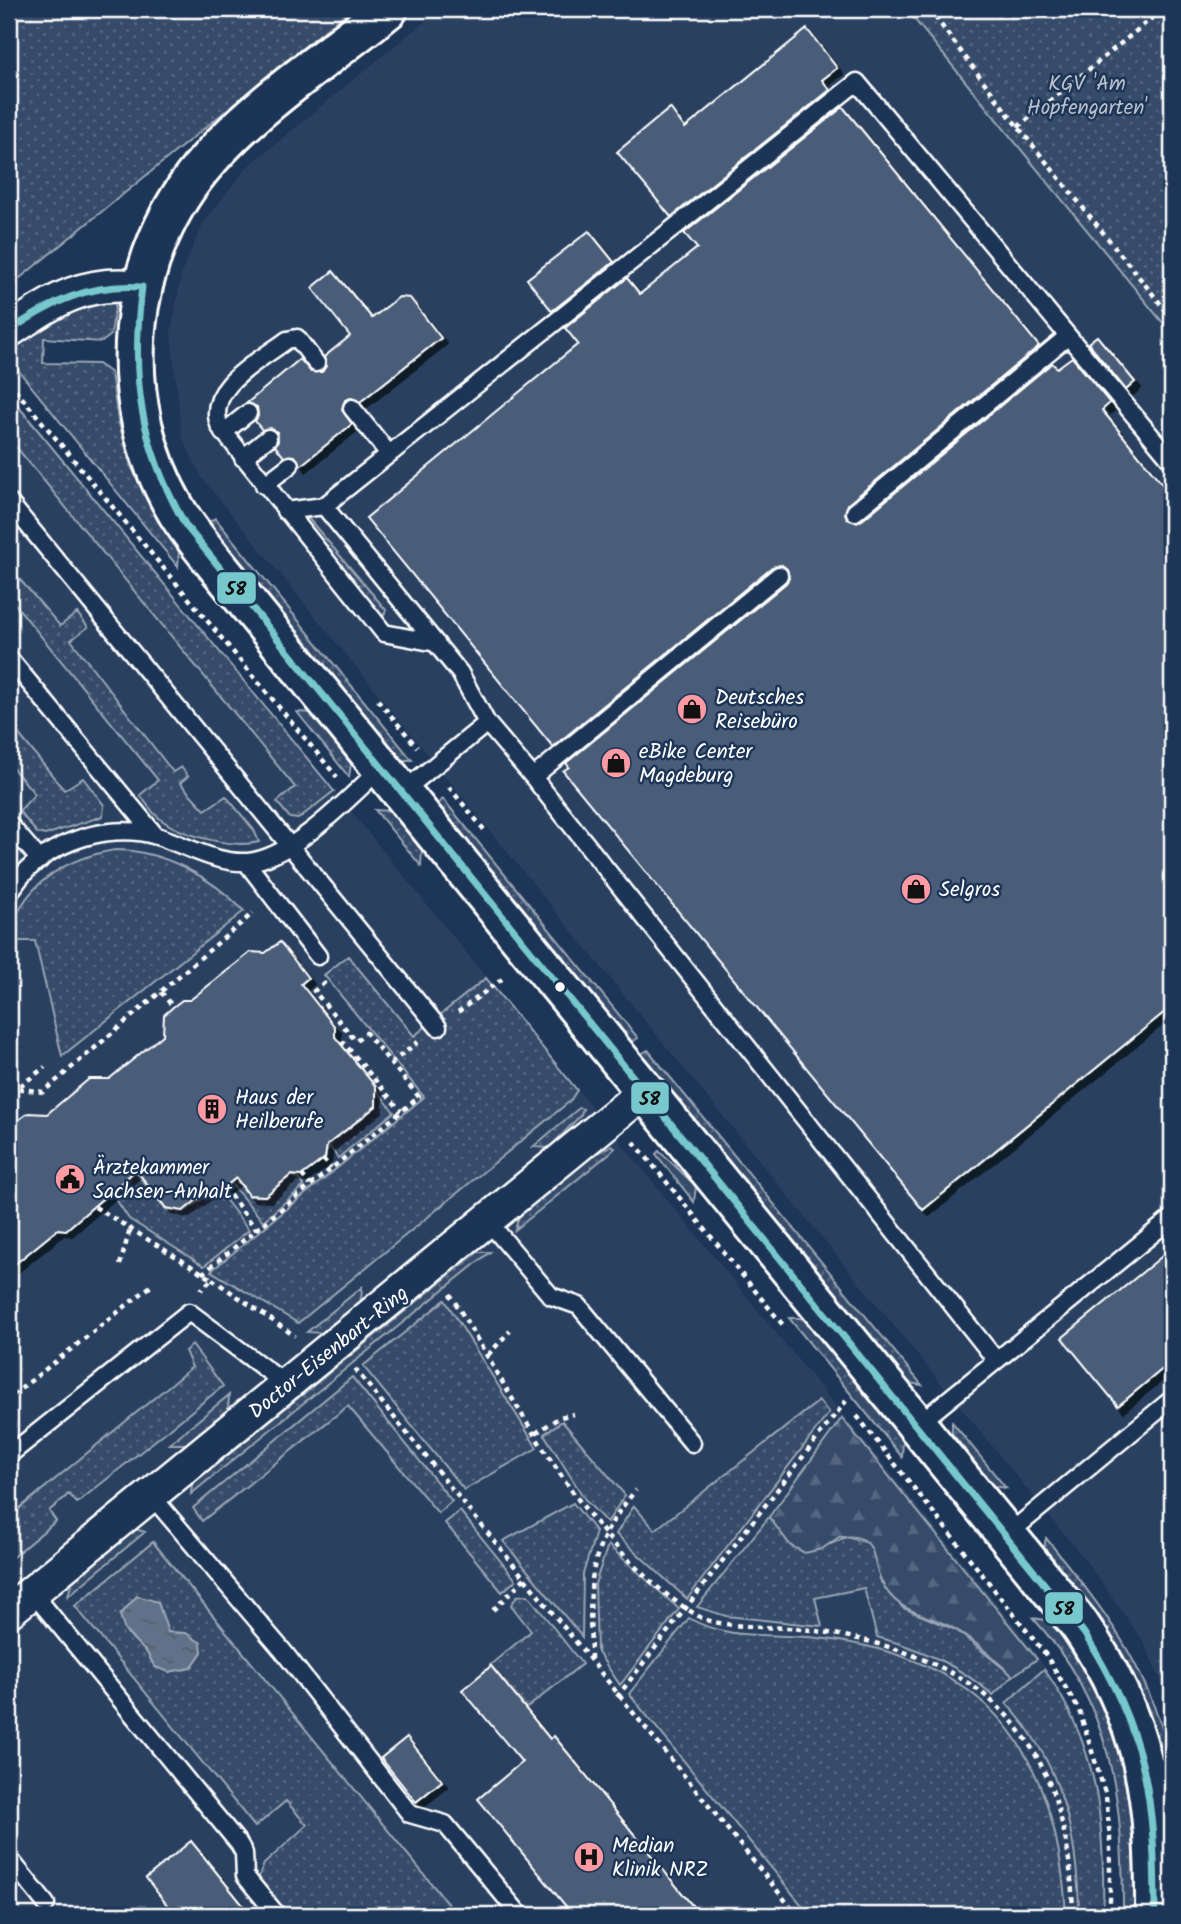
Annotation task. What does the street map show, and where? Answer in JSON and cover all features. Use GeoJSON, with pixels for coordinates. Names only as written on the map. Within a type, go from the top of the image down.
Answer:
{"type":"FeatureCollection","features":[{"type":"Feature","properties":{"kind":"street"},"geometry":{"type":"LineString","coordinates":[[388,9],[248,121],[209,158],[166,221],[142,287],[134,345],[136,388],[146,441],[166,490],[198,541],[1079,1624],[1102,1659],[1129,1716],[1159,1768],[1155,1835],[1155,1915]]}},
{"type":"Feature","properties":{"kind":"street"},"geometry":{"type":"LineString","coordinates":[[9,331],[80,289],[115,283],[142,287]]}},
{"type":"Feature","properties":{"kind":"street","name":"Doctor-Eisenbart-Ring"},"geometry":{"type":"LineString","coordinates":[[21,1602],[645,1091]]}},
{"type":"Feature","properties":{"kind":"lane"},"geometry":{"type":"LineString","coordinates":[[285,512],[324,506],[858,82],[1172,461]]}},
{"type":"Feature","properties":{"kind":"lane"},"geometry":{"type":"LineString","coordinates":[[855,512],[1067,337]]}},
{"type":"Feature","properties":{"kind":"lane"},"geometry":{"type":"LineString","coordinates":[[312,363],[298,340],[290,338],[226,387],[219,397],[216,411],[223,433],[384,634],[436,643]]}},
{"type":"Feature","properties":{"kind":"lane"},"geometry":{"type":"LineString","coordinates":[[223,433],[248,413]]}},
{"type":"Feature","properties":{"kind":"lane"},"geometry":{"type":"LineString","coordinates":[[352,413],[389,454]]}},
{"type":"Feature","properties":{"kind":"lane"},"geometry":{"type":"LineString","coordinates":[[243,458],[268,438]]}},
{"type":"Feature","properties":{"kind":"lane"},"geometry":{"type":"LineString","coordinates":[[264,485],[290,465]]}},
{"type":"Feature","properties":{"kind":"lane"},"geometry":{"type":"LineString","coordinates":[[9,502],[438,1027]]}},
{"type":"Feature","properties":{"kind":"lane"},"geometry":{"type":"LineString","coordinates":[[324,506],[460,673],[487,723],[533,776],[996,1360]]}},
{"type":"Feature","properties":{"kind":"lane"},"geometry":{"type":"LineString","coordinates":[[533,776],[779,575]]}},
{"type":"Feature","properties":{"kind":"lane"},"geometry":{"type":"LineString","coordinates":[[9,658],[156,836]]}},
{"type":"Feature","properties":{"kind":"lane"},"geometry":{"type":"LineString","coordinates":[[9,895],[16,882],[40,860],[70,842],[96,835],[123,832],[156,836],[225,860],[246,862],[265,859],[290,845],[352,795],[433,767],[487,723]]}},
{"type":"Feature","properties":{"kind":"lane"},"geometry":{"type":"LineString","coordinates":[[9,824],[40,860]]}},
{"type":"Feature","properties":{"kind":"lane"},"geometry":{"type":"LineString","coordinates":[[246,862],[318,956]]}},
{"type":"Feature","properties":{"kind":"lane"},"geometry":{"type":"LineString","coordinates":[[917,1424],[1172,1218]]}},
{"type":"Feature","properties":{"kind":"lane"},"geometry":{"type":"LineString","coordinates":[[488,1221],[551,1296],[579,1306],[692,1443]]}},
{"type":"Feature","properties":{"kind":"lane"},"geometry":{"type":"LineString","coordinates":[[9,1455],[189,1312],[288,1386]]}},
{"type":"Feature","properties":{"kind":"lane"},"geometry":{"type":"LineString","coordinates":[[1007,1535],[1172,1399]]}},
{"type":"Feature","properties":{"kind":"lane"},"geometry":{"type":"LineString","coordinates":[[151,1495],[283,1651],[410,1814],[445,1824],[520,1915]]}},
{"type":"Feature","properties":{"kind":"lane"},"geometry":{"type":"LineString","coordinates":[[21,1602],[239,1844],[244,1853],[245,1876],[277,1915]]}},
{"type":"Feature","properties":{"kind":"lane"},"geometry":{"type":"LineString","coordinates":[[9,1858],[46,1904]]}},
{"type":"Feature","properties":{"kind":"path"},"geometry":{"type":"LineString","coordinates":[[929,9],[1018,127],[1172,318]]}},
{"type":"Feature","properties":{"kind":"path"},"geometry":{"type":"LineString","coordinates":[[1018,127],[1163,9]]}},
{"type":"Feature","properties":{"kind":"path"},"geometry":{"type":"LineString","coordinates":[[9,382],[352,795]]}},
{"type":"Feature","properties":{"kind":"path"},"geometry":{"type":"LineString","coordinates":[[372,692],[495,843]]}},
{"type":"Feature","properties":{"kind":"path"},"geometry":{"type":"LineString","coordinates":[[9,1087],[43,1092],[273,897]]}},
{"type":"Feature","properties":{"kind":"path"},"geometry":{"type":"LineString","coordinates":[[202,1274],[419,1097],[366,1033],[356,1041],[314,991],[324,983],[308,963],[318,956]]}},
{"type":"Feature","properties":{"kind":"path"},"geometry":{"type":"LineString","coordinates":[[161,992],[173,1007]]}},
{"type":"Feature","properties":{"kind":"path"},"geometry":{"type":"LineString","coordinates":[[341,1045],[344,1043],[401,1111]]}},
{"type":"Feature","properties":{"kind":"path"},"geometry":{"type":"LineString","coordinates":[[20,1087],[45,1067]]}},
{"type":"Feature","properties":{"kind":"path"},"geometry":{"type":"LineString","coordinates":[[633,1142],[784,1325]]}},
{"type":"Feature","properties":{"kind":"path"},"geometry":{"type":"LineString","coordinates":[[323,1159],[331,1168]]}},
{"type":"Feature","properties":{"kind":"path"},"geometry":{"type":"LineString","coordinates":[[302,1175],[311,1185]]}},
{"type":"Feature","properties":{"kind":"path"},"geometry":{"type":"LineString","coordinates":[[224,1187],[256,1229]]}},
{"type":"Feature","properties":{"kind":"path"},"geometry":{"type":"LineString","coordinates":[[94,1207],[212,1279],[323,1356]]}},
{"type":"Feature","properties":{"kind":"path"},"geometry":{"type":"LineString","coordinates":[[120,1265],[130,1229]]}},
{"type":"Feature","properties":{"kind":"path"},"geometry":{"type":"LineString","coordinates":[[192,1298],[212,1279]]}},
{"type":"Feature","properties":{"kind":"path"},"geometry":{"type":"LineString","coordinates":[[13,1395],[151,1286]]}},
{"type":"Feature","properties":{"kind":"path"},"geometry":{"type":"LineString","coordinates":[[449,1292],[584,1509],[644,1573],[689,1608],[716,1622],[807,1629],[884,1644],[944,1667],[982,1692],[1018,1728],[1048,1781],[1065,1842],[1073,1915]]}},
{"type":"Feature","properties":{"kind":"path"},"geometry":{"type":"LineString","coordinates":[[488,1355],[510,1331]]}},
{"type":"Feature","properties":{"kind":"path"},"geometry":{"type":"LineString","coordinates":[[355,1368],[591,1660],[617,1697],[797,1915]]}},
{"type":"Feature","properties":{"kind":"path"},"geometry":{"type":"LineString","coordinates":[[837,1390],[1046,1655],[1079,1710],[1106,1796],[1110,1838],[1110,1915]]}},
{"type":"Feature","properties":{"kind":"path"},"geometry":{"type":"LineString","coordinates":[[617,1697],[689,1608],[846,1401]]}},
{"type":"Feature","properties":{"kind":"path"},"geometry":{"type":"LineString","coordinates":[[536,1433],[560,1417],[574,1414]]}},
{"type":"Feature","properties":{"kind":"path"},"geometry":{"type":"LineString","coordinates":[[591,1660],[592,1570],[606,1534],[636,1490]]}},
{"type":"Feature","properties":{"kind":"path"},"geometry":{"type":"LineString","coordinates":[[493,1610],[525,1578]]}},
{"type":"Feature","properties":{"kind":"shaded area"},"geometry":{"type":"Polygon","coordinates":[[[440,9],[906,9],[1172,334],[1172,1705],[1143,1641],[1086,1561],[202,478],[182,437],[171,334],[182,271],[204,222],[247,167],[440,9]]]}},
{"type":"Feature","properties":{"kind":"shaded area"},"geometry":{"type":"Polygon","coordinates":[[[9,392],[1029,1643],[1068,1703],[1091,1760],[1102,1808],[1105,1915],[9,1915],[9,392]]]}},
{"type":"Feature","properties":{"kind":"green space"},"geometry":{"type":"Polygon","coordinates":[[[9,9],[351,9],[9,287],[9,9]]]}},
{"type":"Feature","properties":{"kind":"green space","name":"KGV 'Am Hopfengarten'"},"geometry":{"type":"Polygon","coordinates":[[[906,9],[1172,9],[1172,334],[906,9]]]}},
{"type":"Feature","properties":{"kind":"green space"},"geometry":{"type":"Polygon","coordinates":[[[118,287],[111,335],[102,342],[44,338],[43,363],[98,364],[111,373],[118,420],[131,466],[152,510],[179,551],[178,567],[9,359],[9,342],[118,287]]]}},
{"type":"Feature","properties":{"kind":"green space"},"geometry":{"type":"Polygon","coordinates":[[[9,395],[334,791],[298,819],[290,818],[277,802],[295,787],[13,443],[9,447],[9,395]]]}},
{"type":"Feature","properties":{"kind":"green space"},"geometry":{"type":"Polygon","coordinates":[[[215,518],[412,760],[402,760],[398,756],[208,523],[215,518]]]}},
{"type":"Feature","properties":{"kind":"green space"},"geometry":{"type":"Polygon","coordinates":[[[308,518],[386,610],[384,615],[379,614],[305,522],[308,518]]]}},
{"type":"Feature","properties":{"kind":"green space"},"geometry":{"type":"Polygon","coordinates":[[[9,567],[60,626],[77,613],[88,627],[71,640],[173,772],[181,767],[188,776],[180,783],[205,810],[226,796],[254,830],[259,842],[235,844],[206,839],[167,824],[153,812],[140,795],[158,780],[9,597],[9,567]]]}},
{"type":"Feature","properties":{"kind":"green space"},"geometry":{"type":"Polygon","coordinates":[[[297,712],[314,713],[351,764],[349,777],[297,712]]]}},
{"type":"Feature","properties":{"kind":"green space"},"geometry":{"type":"Polygon","coordinates":[[[9,722],[64,790],[83,778],[104,805],[103,816],[45,835],[37,833],[19,811],[35,794],[9,764],[9,722]]]}},
{"type":"Feature","properties":{"kind":"green space"},"geometry":{"type":"Polygon","coordinates":[[[443,799],[638,1038],[631,1043],[438,804],[443,799]]]}},
{"type":"Feature","properties":{"kind":"green space"},"geometry":{"type":"Polygon","coordinates":[[[375,810],[390,811],[422,850],[421,866],[375,810]]]}},
{"type":"Feature","properties":{"kind":"green space"},"geometry":{"type":"Polygon","coordinates":[[[115,850],[151,855],[185,868],[217,887],[244,911],[62,1056],[35,941],[9,941],[22,905],[33,890],[62,868],[96,854],[115,850]]]}},
{"type":"Feature","properties":{"kind":"green space"},"geometry":{"type":"Polygon","coordinates":[[[348,956],[414,1036],[486,978],[577,1090],[570,1101],[298,1323],[211,1271],[424,1097],[324,975],[348,956]]]}},
{"type":"Feature","properties":{"kind":"green space"},"geometry":{"type":"Polygon","coordinates":[[[648,1050],[922,1385],[909,1383],[641,1054],[648,1050]]]}},
{"type":"Feature","properties":{"kind":"green space"},"geometry":{"type":"Polygon","coordinates":[[[377,1090],[394,1112],[338,1158],[328,1145],[376,1107],[377,1090]]]}},
{"type":"Feature","properties":{"kind":"green space"},"geometry":{"type":"Polygon","coordinates":[[[579,1108],[583,1109],[581,1115],[549,1148],[533,1147],[579,1108]]]}},
{"type":"Feature","properties":{"kind":"green space"},"geometry":{"type":"Polygon","coordinates":[[[612,1145],[615,1148],[611,1152],[515,1230],[519,1216],[589,1158],[612,1145]]]}},
{"type":"Feature","properties":{"kind":"green space"},"geometry":{"type":"Polygon","coordinates":[[[659,1151],[696,1186],[694,1202],[656,1154],[659,1151]]]}},
{"type":"Feature","properties":{"kind":"green space"},"geometry":{"type":"Polygon","coordinates":[[[133,1169],[166,1210],[184,1212],[217,1189],[249,1230],[204,1266],[129,1219],[112,1193],[120,1186],[121,1179],[133,1169]]]}},
{"type":"Feature","properties":{"kind":"green space"},"geometry":{"type":"Polygon","coordinates":[[[291,1176],[297,1177],[304,1186],[263,1221],[230,1183],[235,1179],[249,1196],[265,1197],[291,1176]]]}},
{"type":"Feature","properties":{"kind":"green space"},"geometry":{"type":"Polygon","coordinates":[[[478,1252],[490,1252],[191,1494],[192,1484],[478,1252]]]}},
{"type":"Feature","properties":{"kind":"green space"},"geometry":{"type":"Polygon","coordinates":[[[362,1287],[361,1301],[322,1333],[307,1332],[362,1287]]]}},
{"type":"Feature","properties":{"kind":"green space"},"geometry":{"type":"Polygon","coordinates":[[[445,1300],[537,1448],[464,1490],[363,1366],[445,1300]]]}},
{"type":"Feature","properties":{"kind":"green space"},"geometry":{"type":"Polygon","coordinates":[[[789,1318],[804,1318],[903,1440],[902,1457],[789,1318]]]}},
{"type":"Feature","properties":{"kind":"green space"},"geometry":{"type":"Polygon","coordinates":[[[192,1345],[223,1386],[77,1503],[69,1494],[49,1511],[56,1521],[9,1560],[9,1517],[192,1367],[185,1351],[192,1345]]]}},
{"type":"Feature","properties":{"kind":"green space"},"geometry":{"type":"Polygon","coordinates":[[[352,1377],[452,1501],[438,1513],[348,1406],[202,1521],[193,1508],[352,1377]]]}},
{"type":"Feature","properties":{"kind":"green space"},"geometry":{"type":"Polygon","coordinates":[[[229,1395],[228,1410],[186,1444],[169,1444],[229,1395]]]}},
{"type":"Feature","properties":{"kind":"green space"},"geometry":{"type":"Polygon","coordinates":[[[819,1401],[829,1413],[687,1599],[616,1534],[634,1506],[655,1530],[819,1401]]]}},
{"type":"Feature","properties":{"kind":"green space"},"geometry":{"type":"Polygon","coordinates":[[[842,1418],[1037,1659],[1013,1676],[963,1634],[903,1606],[887,1591],[871,1548],[861,1539],[839,1537],[822,1549],[805,1553],[791,1546],[769,1517],[842,1418]]]}},
{"type":"Feature","properties":{"kind":"green space"},"geometry":{"type":"Polygon","coordinates":[[[562,1421],[625,1495],[607,1523],[586,1501],[544,1434],[562,1421]]]}},
{"type":"Feature","properties":{"kind":"green space"},"geometry":{"type":"Polygon","coordinates":[[[952,1422],[1006,1488],[993,1486],[952,1433],[952,1422]]]}},
{"type":"Feature","properties":{"kind":"green space"},"geometry":{"type":"Polygon","coordinates":[[[573,1503],[596,1532],[583,1574],[582,1637],[503,1541],[573,1503]]]}},
{"type":"Feature","properties":{"kind":"green space"},"geometry":{"type":"Polygon","coordinates":[[[460,1511],[516,1580],[502,1592],[445,1523],[460,1511]]]}},
{"type":"Feature","properties":{"kind":"green space"},"geometry":{"type":"Polygon","coordinates":[[[769,1517],[791,1546],[831,1544],[846,1537],[869,1543],[875,1552],[881,1582],[903,1608],[956,1630],[1013,1676],[993,1695],[938,1659],[877,1637],[864,1588],[815,1598],[822,1626],[726,1616],[697,1607],[769,1517]]]}},
{"type":"Feature","properties":{"kind":"green space"},"geometry":{"type":"Polygon","coordinates":[[[135,1529],[145,1532],[68,1596],[72,1582],[135,1529]]]}},
{"type":"Feature","properties":{"kind":"green space"},"geometry":{"type":"Polygon","coordinates":[[[1046,1538],[1088,1591],[1121,1640],[1148,1692],[1171,1756],[1157,1737],[1135,1679],[1121,1652],[1079,1592],[1044,1549],[1046,1538]]]}},
{"type":"Feature","properties":{"kind":"green space"},"geometry":{"type":"Polygon","coordinates":[[[153,1542],[457,1915],[288,1915],[261,1883],[259,1877],[264,1864],[307,1825],[286,1801],[255,1827],[75,1606],[153,1542]]]}},
{"type":"Feature","properties":{"kind":"green space"},"geometry":{"type":"Polygon","coordinates":[[[608,1545],[679,1609],[620,1685],[597,1651],[595,1584],[608,1545]]]}},
{"type":"Feature","properties":{"kind":"green space"},"geometry":{"type":"Polygon","coordinates":[[[528,1595],[582,1664],[527,1708],[490,1665],[531,1631],[511,1605],[517,1596],[528,1595]]]}},
{"type":"Feature","properties":{"kind":"green space"},"geometry":{"type":"Polygon","coordinates":[[[689,1618],[703,1625],[735,1633],[818,1638],[877,1649],[927,1666],[969,1691],[1002,1722],[1028,1760],[1047,1805],[1060,1857],[1066,1915],[810,1915],[629,1694],[689,1618]]]}},
{"type":"Feature","properties":{"kind":"green space"},"geometry":{"type":"Polygon","coordinates":[[[1033,1618],[1051,1621],[1076,1658],[1110,1726],[1120,1760],[1132,1832],[1134,1915],[1123,1915],[1116,1794],[1097,1721],[1081,1686],[1060,1652],[1033,1618]]]}},
{"type":"Feature","properties":{"kind":"green space"},"geometry":{"type":"Polygon","coordinates":[[[1044,1669],[1077,1727],[1095,1786],[1102,1848],[1103,1915],[1079,1915],[1075,1857],[1063,1802],[1041,1750],[1006,1703],[1044,1669]]]}},
{"type":"Feature","properties":{"kind":"water"},"geometry":{"type":"Polygon","coordinates":[[[137,1596],[158,1602],[168,1632],[186,1633],[201,1643],[202,1652],[191,1668],[169,1672],[155,1667],[147,1653],[125,1631],[120,1615],[137,1596]]]}},
{"type":"Feature","properties":{"kind":"building"},"geometry":{"type":"Polygon","coordinates":[[[807,29],[837,68],[822,80],[830,90],[671,217],[617,152],[670,108],[685,128],[807,29]]]}},
{"type":"Feature","properties":{"kind":"building","name":"Selgros"},"geometry":{"type":"Polygon","coordinates":[[[843,107],[1039,346],[848,504],[845,513],[847,519],[856,522],[862,520],[1052,363],[1057,368],[1072,357],[1110,403],[1102,410],[1172,496],[1172,1006],[923,1210],[563,771],[569,767],[566,763],[786,583],[789,578],[787,569],[782,565],[772,567],[553,747],[366,518],[578,344],[565,328],[627,278],[640,294],[697,248],[684,233],[843,107]]]}},
{"type":"Feature","properties":{"kind":"building"},"geometry":{"type":"Polygon","coordinates":[[[589,231],[614,262],[552,311],[527,279],[589,231]]]}},
{"type":"Feature","properties":{"kind":"building"},"geometry":{"type":"Polygon","coordinates":[[[333,271],[372,318],[399,297],[410,298],[441,338],[360,402],[351,398],[345,400],[342,410],[352,424],[300,466],[295,456],[284,457],[275,446],[278,441],[277,432],[271,428],[262,430],[255,421],[258,416],[257,407],[247,403],[300,359],[311,372],[322,372],[326,366],[324,357],[350,336],[312,288],[333,271]]]}},
{"type":"Feature","properties":{"kind":"building"},"geometry":{"type":"Polygon","coordinates":[[[1097,336],[1135,382],[1126,390],[1088,343],[1097,336]]]}},
{"type":"Feature","properties":{"kind":"building","name":"Haus der Heilberufe"},"geometry":{"type":"Polygon","coordinates":[[[280,942],[308,978],[301,984],[335,1027],[335,1037],[376,1087],[376,1106],[327,1145],[325,1158],[301,1176],[291,1175],[265,1196],[249,1195],[236,1178],[222,1189],[213,1187],[183,1211],[166,1208],[136,1170],[66,1230],[58,1229],[9,1269],[9,1127],[28,1113],[47,1114],[89,1079],[109,1079],[163,1035],[164,1015],[173,1007],[182,1000],[190,1000],[251,952],[265,953],[280,942]]]}},
{"type":"Feature","properties":{"kind":"building"},"geometry":{"type":"Polygon","coordinates":[[[1172,1248],[1172,1361],[1118,1406],[1062,1338],[1172,1248]]]}},
{"type":"Feature","properties":{"kind":"building","name":"Median Klinik NRZ"},"geometry":{"type":"Polygon","coordinates":[[[491,1666],[550,1739],[554,1736],[700,1915],[573,1915],[478,1799],[522,1762],[462,1690],[491,1666]]]}},
{"type":"Feature","properties":{"kind":"building"},"geometry":{"type":"Polygon","coordinates":[[[407,1737],[442,1781],[416,1802],[381,1758],[407,1737]]]}},
{"type":"Feature","properties":{"kind":"building"},"geometry":{"type":"Polygon","coordinates":[[[191,1841],[251,1915],[175,1915],[146,1878],[191,1841]]]}},
{"type":"Feature","properties":{"kind":"transit line","name":"58"},"geometry":{"type":"LineString","coordinates":[[142,287],[137,351],[142,411],[158,468],[186,526],[1084,1633],[1122,1703],[1143,1768],[1153,1836],[1155,1915]]}},
{"type":"Feature","properties":{"kind":"transit line","name":"58"},"geometry":{"type":"LineString","coordinates":[[9,331],[40,311],[72,297],[105,288],[142,287]]}},
{"type":"Feature","properties":{"kind":"place","name":"Deutsches Reisebüro"},"geometry":{"type":"Point","coordinates":[692,709]}},
{"type":"Feature","properties":{"kind":"place","name":"eBike Center Magdeburg"},"geometry":{"type":"Point","coordinates":[616,763]}},
{"type":"Feature","properties":{"kind":"place","name":"Selgros"},"geometry":{"type":"Point","coordinates":[916,889]}},
{"type":"Feature","properties":{"kind":"place","name":"Haus der Heilberufe"},"geometry":{"type":"Point","coordinates":[212,1109]}},
{"type":"Feature","properties":{"kind":"place","name":"Ärztekammer Sachsen-Anhalt"},"geometry":{"type":"Point","coordinates":[70,1179]}},
{"type":"Feature","properties":{"kind":"place","name":"Median Klinik NRZ"},"geometry":{"type":"Point","coordinates":[589,1857]}}]}
